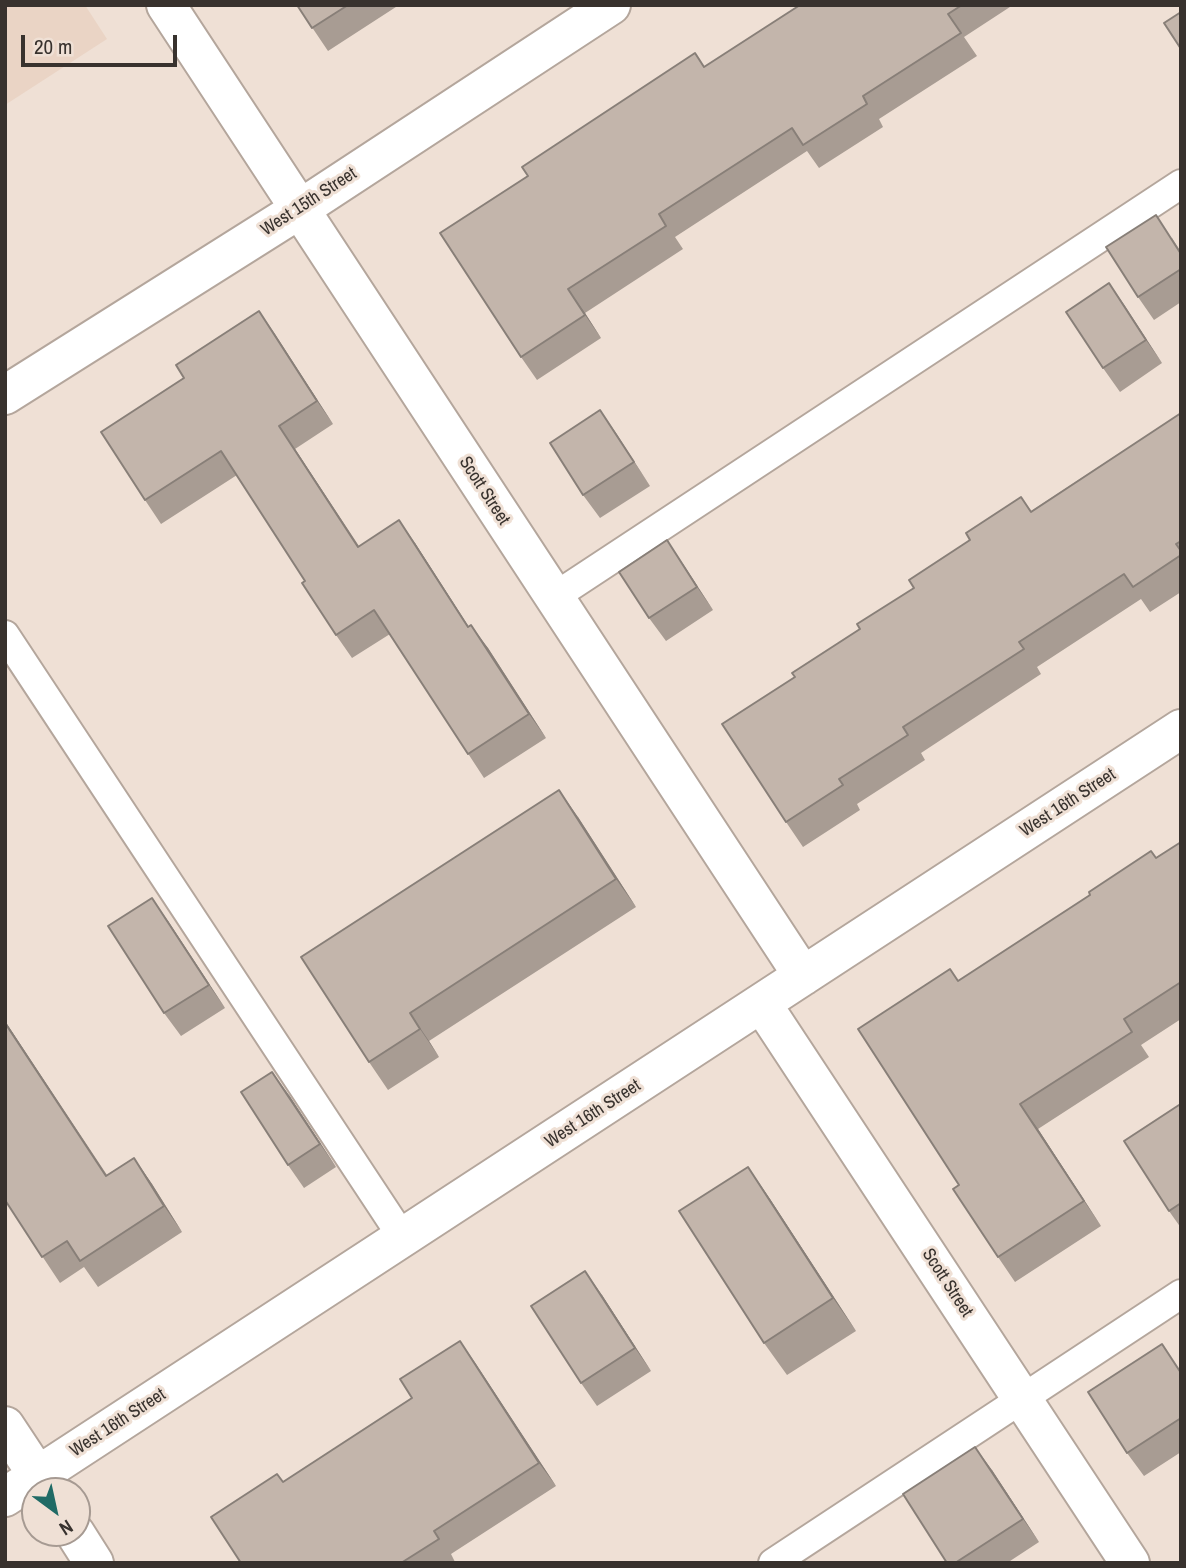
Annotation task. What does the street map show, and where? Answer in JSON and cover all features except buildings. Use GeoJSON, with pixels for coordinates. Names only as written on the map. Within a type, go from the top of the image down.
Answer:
{"type":"FeatureCollection","features":[{"type":"Feature","properties":{"kind":"street","name":"Scott Street"},"geometry":{"type":"LineString","coordinates":[[166,5],[803,976]]}},
{"type":"Feature","properties":{"kind":"street","name":"West 15th Street"},"geometry":{"type":"LineString","coordinates":[[5,395],[300,209],[611,5]]}},
{"type":"Feature","properties":{"kind":"street","name":"West 16th Street"},"geometry":{"type":"LineString","coordinates":[[52,1477],[403,1238],[1181,729]]}},
{"type":"Feature","properties":{"kind":"street","name":"Scott Street"},"geometry":{"type":"LineString","coordinates":[[762,1004],[1130,1563]]}},
{"type":"Feature","properties":{"kind":"street"},"geometry":{"type":"LineString","coordinates":[[5,1426],[39,1477]]}},
{"type":"Feature","properties":{"kind":"street"},"geometry":{"type":"LineString","coordinates":[[84,1547],[94,1563]]}},
{"type":"Feature","properties":{"kind":"lane"},"geometry":{"type":"LineString","coordinates":[[554,597],[1181,184]]}},
{"type":"Feature","properties":{"kind":"lane"},"geometry":{"type":"LineString","coordinates":[[5,635],[403,1238]]}},
{"type":"Feature","properties":{"kind":"lane"},"geometry":{"type":"LineString","coordinates":[[773,1563],[1181,1294]]}},
{"type":"Feature","properties":{"kind":"shaded area"},"geometry":{"type":"Polygon","coordinates":[[[5,5],[85,5],[107,39],[5,105],[5,5]]]}}]}
